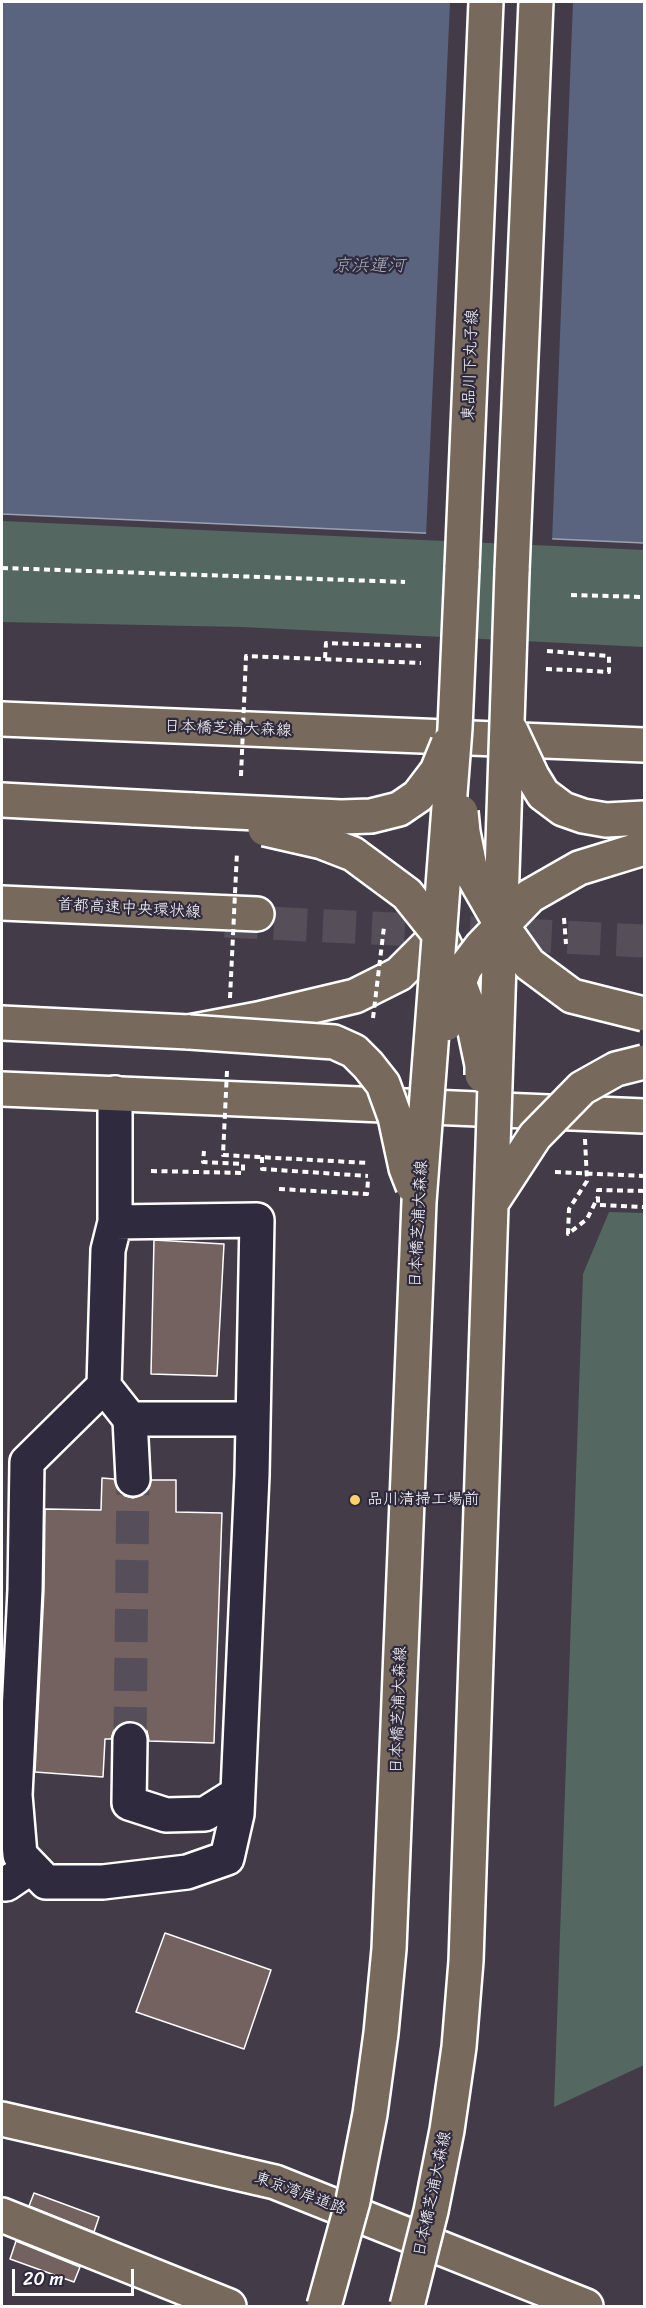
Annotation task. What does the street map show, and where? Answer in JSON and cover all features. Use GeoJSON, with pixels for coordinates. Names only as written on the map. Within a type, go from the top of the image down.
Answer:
{"type":"FeatureCollection","features":[{"type":"Feature","properties":{"kind":"main road","name":"東品川下丸子線"},"geometry":{"type":"LineString","coordinates":[[455,728],[486,2]]}},
{"type":"Feature","properties":{"kind":"main road"},"geometry":{"type":"LineString","coordinates":[[189,1032],[355,996],[399,974],[439,934],[471,872],[495,812],[508,724],[512,571],[536,2]]}},
{"type":"Feature","properties":{"kind":"main road","name":"日本橋芝浦大森線"},"geometry":{"type":"LineString","coordinates":[[2,720],[645,746]]}},
{"type":"Feature","properties":{"kind":"main road"},"geometry":{"type":"LineString","coordinates":[[508,724],[543,794],[563,809],[583,816],[606,820],[645,818]]}},
{"type":"Feature","properties":{"kind":"main road","name":"日本橋芝浦大森線"},"geometry":{"type":"LineString","coordinates":[[407,2307],[447,2130],[459,2047],[466,1961],[508,724]]}},
{"type":"Feature","properties":{"kind":"main road"},"geometry":{"type":"LineString","coordinates":[[2,800],[341,817],[371,816],[393,810],[418,796],[437,771],[455,728]]}},
{"type":"Feature","properties":{"kind":"main road"},"geometry":{"type":"LineString","coordinates":[[455,728],[463,832],[471,872],[502,926],[529,964],[572,996],[645,1014]]}},
{"type":"Feature","properties":{"kind":"main road","name":"日本橋芝浦大森線"},"geometry":{"type":"LineString","coordinates":[[324,2307],[353,2201],[370,2114],[389,1949],[419,1202],[455,728]]}},
{"type":"Feature","properties":{"kind":"main road"},"geometry":{"type":"LineString","coordinates":[[194,810],[322,842],[353,854],[407,894],[439,934],[472,1017],[482,1065],[481,1156],[492,1202]]}},
{"type":"Feature","properties":{"kind":"main road"},"geometry":{"type":"LineString","coordinates":[[419,1202],[434,1165],[445,1028],[465,968],[530,896],[579,868],[645,848]]}},
{"type":"Feature","properties":{"kind":"main road","name":"首都高速中央環状線"},"geometry":{"type":"LineString","coordinates":[[2,903],[257,914]]}},
{"type":"Feature","properties":{"kind":"main road"},"geometry":{"type":"LineString","coordinates":[[2,1023],[334,1042],[354,1051],[383,1084],[395,1117],[406,1168],[419,1202]]}},
{"type":"Feature","properties":{"kind":"main road"},"geometry":{"type":"LineString","coordinates":[[492,1202],[535,1136],[582,1088],[616,1069],[645,1062]]}},
{"type":"Feature","properties":{"kind":"main road"},"geometry":{"type":"LineString","coordinates":[[10,1094],[115,1093],[645,1116]]}},
{"type":"Feature","properties":{"kind":"main road","name":"東京湾岸道路"},"geometry":{"type":"LineString","coordinates":[[2,2119],[275,2182],[586,2307]]}},
{"type":"Feature","properties":{"kind":"main road"},"geometry":{"type":"LineString","coordinates":[[2,2215],[229,2307]]}},
{"type":"Feature","properties":{"kind":"lane"},"geometry":{"type":"LineString","coordinates":[[115,1093],[115,1222],[108,1250],[104,1386],[130,1419],[133,1479]]}},
{"type":"Feature","properties":{"kind":"lane"},"geometry":{"type":"LineString","coordinates":[[104,1386],[27,1462],[25,1590],[15,1795],[20,1855],[46,1882],[103,1882],[187,1872],[227,1858],[237,1814],[252,1487],[257,1220],[115,1222]]}},
{"type":"Feature","properties":{"kind":"lane"},"geometry":{"type":"LineString","coordinates":[[130,1419],[253,1419]]}},
{"type":"Feature","properties":{"kind":"lane"},"geometry":{"type":"LineString","coordinates":[[130,1740],[129,1803],[166,1815],[205,1814],[237,1794]]}},
{"type":"Feature","properties":{"kind":"lane"},"geometry":{"type":"LineString","coordinates":[[2,1883],[6,1884],[31,1867]]}},
{"type":"Feature","properties":{"kind":"path"},"geometry":{"type":"LineString","coordinates":[[2,568],[405,582]]}},
{"type":"Feature","properties":{"kind":"path"},"geometry":{"type":"LineString","coordinates":[[571,595],[645,597]]}},
{"type":"Feature","properties":{"kind":"path"},"geometry":{"type":"LineString","coordinates":[[325,658],[326,643],[431,646]]}},
{"type":"Feature","properties":{"kind":"path"},"geometry":{"type":"LineString","coordinates":[[537,669],[609,672],[609,656],[541,651]]}},
{"type":"Feature","properties":{"kind":"path"},"geometry":{"type":"LineString","coordinates":[[246,656],[431,663]]}},
{"type":"Feature","properties":{"kind":"path"},"geometry":{"type":"LineString","coordinates":[[368,1065],[389,880]]}},
{"type":"Feature","properties":{"kind":"path"},"geometry":{"type":"LineString","coordinates":[[146,1171],[243,1173],[243,1164],[203,1162],[204,1151]]}},
{"type":"Feature","properties":{"kind":"path"},"geometry":{"type":"LineString","coordinates":[[262,1157],[262,1169],[368,1176]]}},
{"type":"Feature","properties":{"kind":"path"},"geometry":{"type":"LineString","coordinates":[[272,1189],[352,1192]]}},
{"type":"Feature","properties":{"kind":"path"},"geometry":{"type":"LineString","coordinates":[[645,1191],[598,1190],[598,1205],[645,1207]]}},
{"type":"Feature","properties":{"kind":"green space"},"geometry":{"type":"Polygon","coordinates":[[[2,521],[644,550],[644,647],[242,627],[2,622],[2,521]]]}},
{"type":"Feature","properties":{"kind":"green space"},"geometry":{"type":"Polygon","coordinates":[[[609,1212],[644,1213],[644,2065],[554,2107],[583,1274],[609,1212]]]}},
{"type":"Feature","properties":{"kind":"water","name":"京浜運河"},"geometry":{"type":"Polygon","coordinates":[[[2,2],[644,2],[644,543],[2,514],[2,2]]]}},
{"type":"Feature","properties":{"kind":"pier"},"geometry":{"type":"Polygon","coordinates":[[[450,2],[573,2],[552,542],[426,536],[450,2]]]}},
{"type":"Feature","properties":{"kind":"building"},"geometry":{"type":"Polygon","coordinates":[[[154,1240],[224,1244],[217,1376],[151,1374],[154,1240]]]}},
{"type":"Feature","properties":{"kind":"building"},"geometry":{"type":"Polygon","coordinates":[[[102,1478],[114,1479],[118,1490],[125,1496],[133,1498],[144,1494],[151,1480],[176,1480],[176,1512],[222,1513],[214,1743],[149,1741],[147,1731],[140,1724],[130,1721],[121,1723],[114,1730],[111,1739],[105,1739],[103,1777],[35,1772],[44,1590],[45,1509],[101,1510],[102,1478]]]}},
{"type":"Feature","properties":{"kind":"building"},"geometry":{"type":"Polygon","coordinates":[[[165,1933],[271,1970],[244,2049],[136,2012],[165,1933]]]}},
{"type":"Feature","properties":{"kind":"building"},"geometry":{"type":"Polygon","coordinates":[[[34,2193],[99,2217],[94,2232],[29,2206],[34,2193]]]}},
{"type":"Feature","properties":{"kind":"building"},"geometry":{"type":"Polygon","coordinates":[[[16,2241],[80,2267],[74,2282],[10,2259],[16,2241]]]}},
{"type":"Feature","properties":{"kind":"tunnel"},"geometry":{"type":"LineString","coordinates":[[225,921],[644,941]]}},
{"type":"Feature","properties":{"kind":"tunnel"},"geometry":{"type":"LineString","coordinates":[[130,1740],[133,1479]]}},
{"type":"Feature","properties":{"kind":"place","name":"品川清掃工場前"},"geometry":{"type":"Point","coordinates":[355,1500]}}]}
